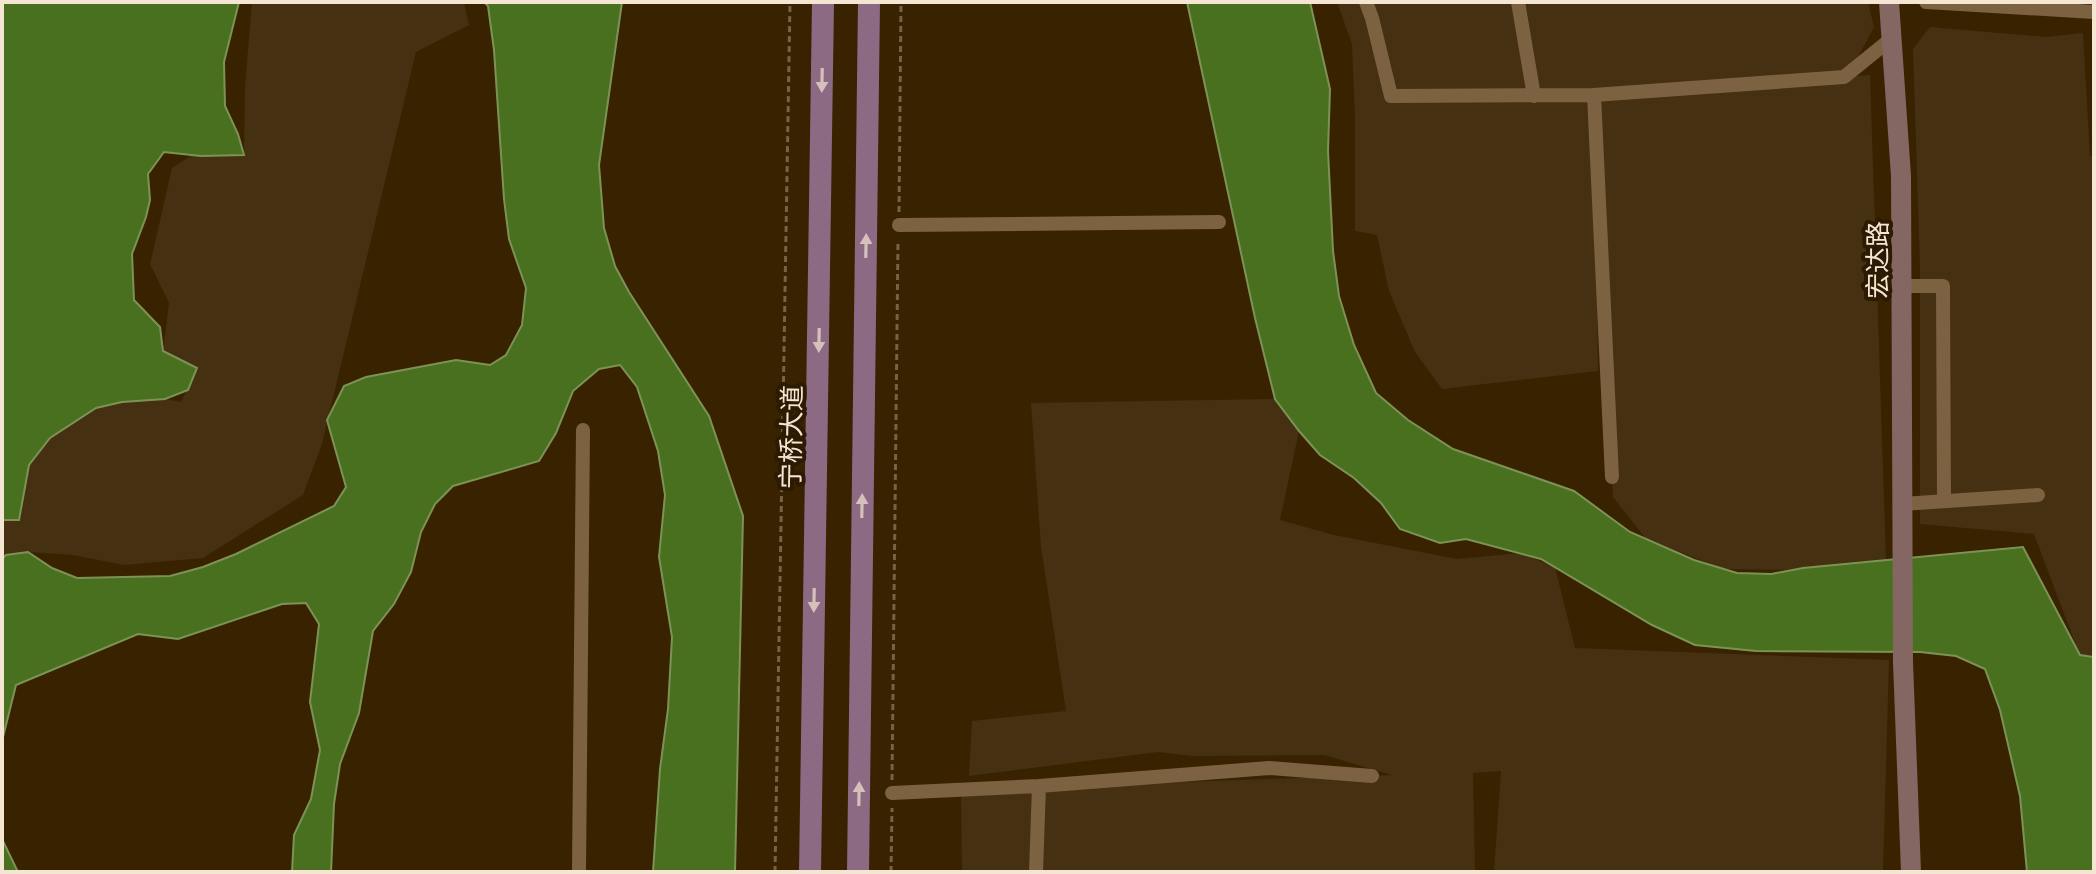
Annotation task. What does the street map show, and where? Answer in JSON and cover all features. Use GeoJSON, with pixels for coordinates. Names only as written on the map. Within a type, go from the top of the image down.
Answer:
{"type":"FeatureCollection","features":[{"type":"Feature","properties":{"kind":"main road","name":"宁桥大道"},"geometry":{"type":"LineString","coordinates":[[810,872],[823,2]]}},
{"type":"Feature","properties":{"kind":"main road"},"geometry":{"type":"LineString","coordinates":[[858,872],[869,2]]}},
{"type":"Feature","properties":{"kind":"street"},"geometry":{"type":"LineString","coordinates":[[1366,2],[1391,96],[1594,95],[1844,77],[1891,39]]}},
{"type":"Feature","properties":{"kind":"street"},"geometry":{"type":"LineString","coordinates":[[1518,2],[1534,96]]}},
{"type":"Feature","properties":{"kind":"street","name":"宏达路"},"geometry":{"type":"LineString","coordinates":[[1889,2],[1901,176],[1903,662],[1911,872]]}},
{"type":"Feature","properties":{"kind":"street"},"geometry":{"type":"LineString","coordinates":[[1926,2],[2094,12]]}},
{"type":"Feature","properties":{"kind":"street"},"geometry":{"type":"LineString","coordinates":[[1594,95],[1612,477]]}},
{"type":"Feature","properties":{"kind":"street"},"geometry":{"type":"LineString","coordinates":[[899,225],[1219,222]]}},
{"type":"Feature","properties":{"kind":"street"},"geometry":{"type":"LineString","coordinates":[[1901,286],[1943,286],[1944,501]]}},
{"type":"Feature","properties":{"kind":"street"},"geometry":{"type":"LineString","coordinates":[[579,872],[583,430]]}},
{"type":"Feature","properties":{"kind":"street"},"geometry":{"type":"LineString","coordinates":[[1902,511],[1944,501],[2038,495]]}},
{"type":"Feature","properties":{"kind":"street"},"geometry":{"type":"LineString","coordinates":[[892,793],[1039,786],[1269,768],[1372,776]]}},
{"type":"Feature","properties":{"kind":"street"},"geometry":{"type":"LineString","coordinates":[[1036,872],[1039,786]]}},
{"type":"Feature","properties":{"kind":"path"},"geometry":{"type":"LineString","coordinates":[[775,872],[790,2]]}},
{"type":"Feature","properties":{"kind":"path"},"geometry":{"type":"LineString","coordinates":[[891,872],[901,2]]}},
{"type":"Feature","properties":{"kind":"shaded area"},"geometry":{"type":"Polygon","coordinates":[[[2,2],[239,2],[224,62],[225,106],[244,155],[201,156],[164,152],[148,174],[150,200],[132,254],[134,300],[160,327],[163,351],[197,368],[188,390],[165,399],[122,402],[96,408],[50,438],[29,465],[19,520],[2,520],[2,2]]]}},
{"type":"Feature","properties":{"kind":"shaded area"},"geometry":{"type":"Polygon","coordinates":[[[252,2],[464,2],[469,25],[416,52],[322,444],[303,495],[203,558],[124,565],[73,555],[28,552],[2,560],[2,520],[19,520],[29,465],[50,438],[96,408],[122,402],[165,399],[181,402],[196,369],[163,351],[169,303],[150,264],[172,168],[192,155],[244,155],[245,86],[252,2]]]}},
{"type":"Feature","properties":{"kind":"shaded area"},"geometry":{"type":"Polygon","coordinates":[[[484,2],[622,2],[599,165],[604,228],[615,266],[629,292],[709,416],[743,516],[735,872],[653,872],[672,637],[659,557],[665,495],[658,451],[637,387],[620,365],[599,369],[573,391],[556,433],[539,461],[453,486],[435,504],[421,532],[411,572],[394,604],[373,631],[359,713],[340,764],[334,804],[331,872],[292,872],[294,835],[311,799],[320,750],[310,702],[319,624],[306,603],[282,604],[178,639],[138,634],[16,685],[2,741],[2,559],[6,555],[28,552],[52,568],[77,578],[170,576],[236,554],[334,506],[346,487],[327,420],[344,386],[366,377],[456,360],[490,365],[506,355],[522,325],[526,288],[509,239],[494,50],[488,6],[484,2]]]}},
{"type":"Feature","properties":{"kind":"shaded area"},"geometry":{"type":"Polygon","coordinates":[[[1187,2],[1310,2],[1330,89],[1328,151],[1333,251],[1339,296],[1354,345],[1376,393],[1408,420],[1453,449],[1574,491],[1630,532],[1694,560],[1737,573],[1771,574],[1803,568],[2023,547],[2080,655],[2094,657],[2094,872],[2027,872],[2020,796],[2000,710],[1985,669],[1956,656],[1920,652],[1756,651],[1695,645],[1652,625],[1541,559],[1466,539],[1440,543],[1400,529],[1381,503],[1354,478],[1320,455],[1275,399],[1187,2]]]}},
{"type":"Feature","properties":{"kind":"shaded area"},"geometry":{"type":"Polygon","coordinates":[[[1337,2],[1868,2],[1874,27],[1850,72],[1594,95],[1870,75],[1886,560],[1793,570],[1724,569],[1646,539],[1613,497],[1595,132],[1598,371],[1442,389],[1415,352],[1389,291],[1377,235],[1355,231],[1352,44],[1337,2]]]}},
{"type":"Feature","properties":{"kind":"shaded area"},"geometry":{"type":"Polygon","coordinates":[[[1930,27],[2047,37],[2083,33],[2090,156],[2094,156],[2094,658],[2080,656],[2034,534],[1920,524],[1920,268],[1913,49],[1930,27]]]}},
{"type":"Feature","properties":{"kind":"shaded area"},"geometry":{"type":"Polygon","coordinates":[[[1275,399],[1299,431],[1280,520],[1334,535],[1457,559],[1520,553],[1555,567],[1575,648],[1889,660],[1883,872],[1494,872],[1501,771],[1473,773],[1475,872],[962,872],[961,789],[1392,775],[1324,755],[1192,756],[1158,752],[969,776],[972,721],[1066,711],[1041,547],[1031,403],[1275,399]]]}},
{"type":"Feature","properties":{"kind":"shaded area"},"geometry":{"type":"Polygon","coordinates":[[[2,839],[18,872],[2,872],[2,839]]]}}]}
